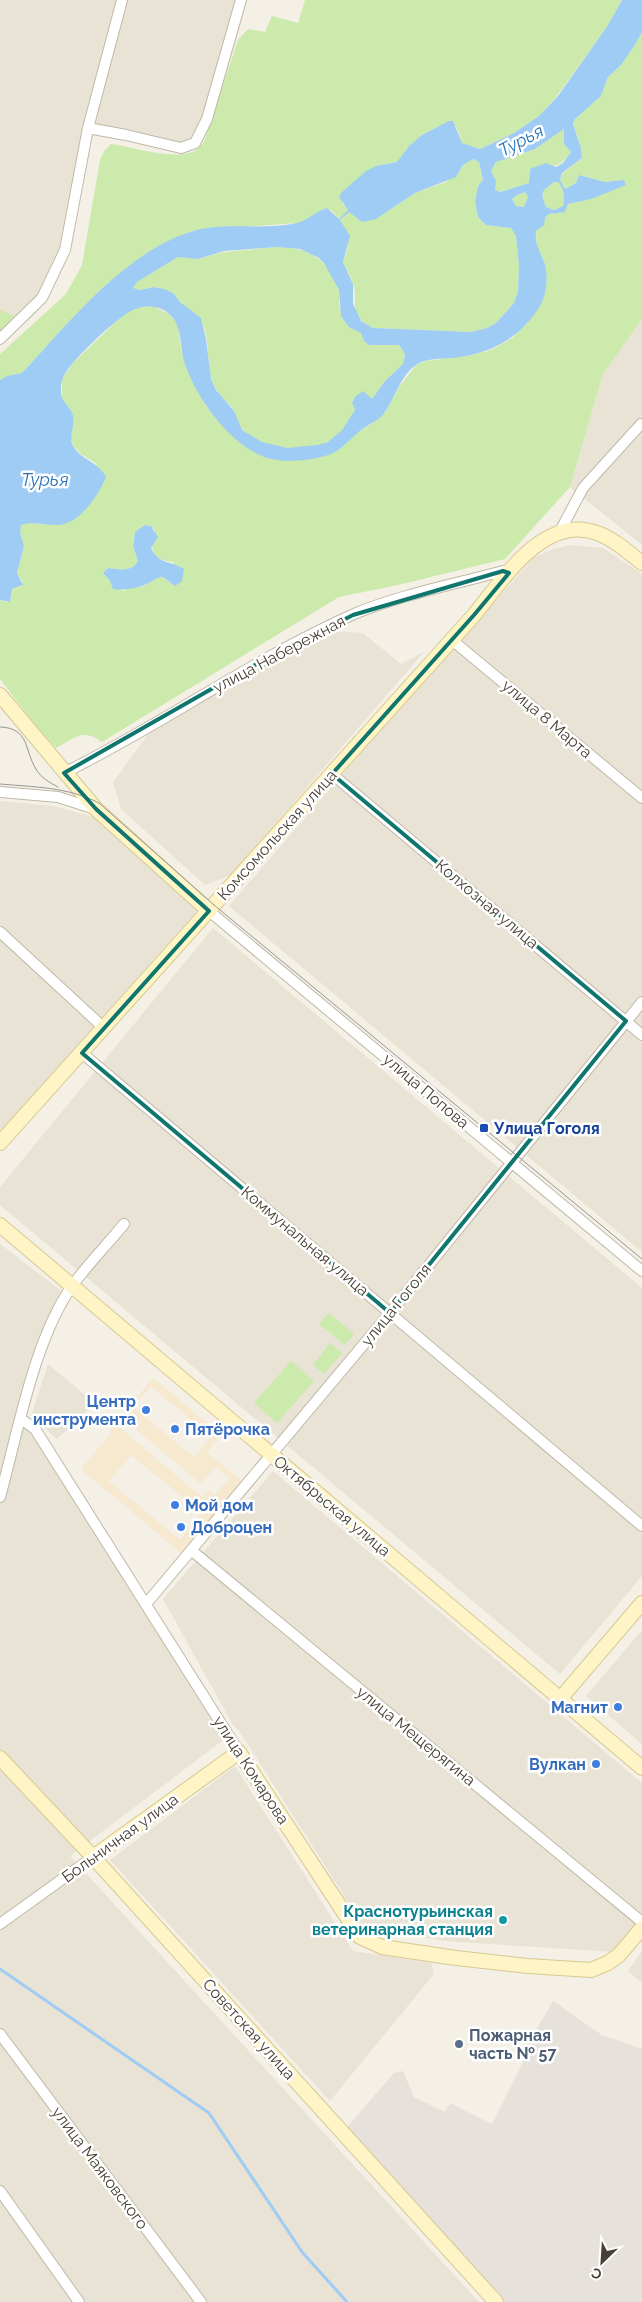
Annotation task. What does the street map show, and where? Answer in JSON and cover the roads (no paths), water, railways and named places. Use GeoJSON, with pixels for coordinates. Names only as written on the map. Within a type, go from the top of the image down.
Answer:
{"type":"FeatureCollection","features":[{"type":"Feature","properties":{"kind":"main road"},"geometry":{"type":"LineString","coordinates":[[558,533],[574,530],[596,532],[619,544],[642,563]]}},
{"type":"Feature","properties":{"kind":"main road","name":"Комсомольская улица"},"geometry":{"type":"LineString","coordinates":[[0,1144],[452,640],[526,553],[540,542],[558,533]]}},
{"type":"Feature","properties":{"kind":"main road"},"geometry":{"type":"LineString","coordinates":[[0,695],[96,809],[209,911]]}},
{"type":"Feature","properties":{"kind":"main road","name":"Октябрьская улица"},"geometry":{"type":"LineString","coordinates":[[0,1225],[642,1768]]}},
{"type":"Feature","properties":{"kind":"main road"},"geometry":{"type":"LineString","coordinates":[[560,1699],[642,1603]]}},
{"type":"Feature","properties":{"kind":"main road","name":"Больничная улица"},"geometry":{"type":"LineString","coordinates":[[93,1857],[239,1752]]}},
{"type":"Feature","properties":{"kind":"main road","name":"улица Комарова"},"geometry":{"type":"LineString","coordinates":[[239,1752],[360,1937],[382,1947],[528,1966],[591,1970],[608,1963],[619,1955],[642,1928]]}},
{"type":"Feature","properties":{"kind":"main road","name":"Советская улица"},"geometry":{"type":"LineString","coordinates":[[0,1758],[93,1857],[496,2302]]}},
{"type":"Feature","properties":{"kind":"street"},"geometry":{"type":"LineString","coordinates":[[0,339],[42,298],[65,250],[88,128],[122,0]]}},
{"type":"Feature","properties":{"kind":"street"},"geometry":{"type":"LineString","coordinates":[[88,128],[181,148],[195,143],[207,119],[241,0]]}},
{"type":"Feature","properties":{"kind":"street"},"geometry":{"type":"LineString","coordinates":[[558,533],[583,488],[641,424]]}},
{"type":"Feature","properties":{"kind":"street","name":"улица Набережная"},"geometry":{"type":"LineString","coordinates":[[64,772],[243,671],[353,615],[379,605],[503,571],[508,573]]}},
{"type":"Feature","properties":{"kind":"street","name":"улица 8 Марта"},"geometry":{"type":"LineString","coordinates":[[452,640],[642,798]]}},
{"type":"Feature","properties":{"kind":"street","name":"Колхозная улица"},"geometry":{"type":"LineString","coordinates":[[332,774],[642,1035]]}},
{"type":"Feature","properties":{"kind":"street"},"geometry":{"type":"LineString","coordinates":[[0,792],[58,797],[96,809]]}},
{"type":"Feature","properties":{"kind":"street","name":"улица Попова"},"geometry":{"type":"LineString","coordinates":[[209,911],[642,1271]]}},
{"type":"Feature","properties":{"kind":"street"},"geometry":{"type":"LineString","coordinates":[[0,932],[104,1028]]}},
{"type":"Feature","properties":{"kind":"street","name":"улица Гоголя"},"geometry":{"type":"LineString","coordinates":[[146,1604],[390,1313],[642,1002]]}},
{"type":"Feature","properties":{"kind":"street","name":"Коммунальная улица"},"geometry":{"type":"LineString","coordinates":[[82,1053],[642,1526]]}},
{"type":"Feature","properties":{"kind":"street"},"geometry":{"type":"LineString","coordinates":[[0,1497],[33,1370],[54,1318],[72,1286],[124,1224]]}},
{"type":"Feature","properties":{"kind":"street","name":"улица Комарова"},"geometry":{"type":"LineString","coordinates":[[21,1419],[35,1429],[239,1752]]}},
{"type":"Feature","properties":{"kind":"street","name":"улица Мещерягина"},"geometry":{"type":"LineString","coordinates":[[191,1550],[642,1922]]}},
{"type":"Feature","properties":{"kind":"street","name":"Больничная улица"},"geometry":{"type":"LineString","coordinates":[[0,1924],[93,1857]]}},
{"type":"Feature","properties":{"kind":"street","name":"улица Маяковского"},"geometry":{"type":"LineString","coordinates":[[0,2034],[201,2302]]}},
{"type":"Feature","properties":{"kind":"street"},"geometry":{"type":"LineString","coordinates":[[0,2191],[79,2302]]}},
{"type":"Feature","properties":{"kind":"water","name":"Турья"},"geometry":{"type":"Polygon","coordinates":[[[622,0],[642,0],[642,32],[621,65],[608,77],[601,96],[575,119],[573,124],[581,148],[582,158],[562,173],[560,180],[565,189],[576,183],[579,175],[605,182],[624,180],[626,185],[591,199],[568,204],[565,212],[549,214],[545,218],[544,225],[536,231],[536,235],[537,245],[545,264],[547,276],[546,289],[540,306],[523,327],[502,343],[479,353],[429,360],[416,365],[406,375],[383,415],[360,431],[339,450],[321,457],[286,461],[257,454],[243,445],[230,434],[206,406],[189,375],[184,361],[178,328],[169,313],[152,307],[134,309],[104,332],[76,359],[62,379],[61,385],[63,400],[74,419],[71,438],[73,446],[76,451],[99,468],[106,477],[93,501],[72,521],[55,525],[34,523],[21,525],[20,532],[24,546],[17,573],[23,585],[12,589],[10,602],[0,600],[0,380],[7,376],[22,373],[99,292],[142,256],[165,242],[190,232],[216,227],[270,226],[297,223],[327,208],[339,219],[348,210],[339,197],[342,192],[366,171],[376,166],[397,162],[409,146],[422,135],[449,121],[453,121],[462,143],[480,149],[514,133],[539,116],[558,96],[608,25],[622,0]],[[564,129],[535,149],[496,162],[491,171],[496,181],[495,190],[500,192],[529,183],[530,169],[546,163],[556,167],[563,163],[571,152],[564,144],[564,129]],[[473,159],[463,165],[456,177],[415,193],[376,219],[362,222],[349,212],[340,220],[350,236],[343,262],[353,284],[353,304],[361,321],[373,328],[471,332],[487,328],[496,323],[514,303],[518,291],[519,265],[516,236],[511,228],[486,225],[478,217],[475,202],[478,186],[483,180],[479,162],[473,159]],[[554,182],[544,190],[542,195],[546,207],[554,210],[563,206],[564,193],[558,182],[554,182]],[[525,192],[512,199],[516,206],[524,207],[528,197],[525,192]],[[277,247],[224,251],[198,259],[178,257],[137,282],[133,288],[140,290],[154,287],[164,289],[173,293],[180,302],[201,318],[206,339],[211,379],[216,390],[234,411],[242,430],[262,442],[287,448],[318,445],[328,442],[342,430],[355,410],[352,402],[356,396],[363,391],[372,399],[385,381],[403,364],[405,354],[399,345],[369,345],[364,341],[361,333],[349,327],[341,316],[339,290],[324,263],[319,258],[300,249],[277,247]]]}},
{"type":"Feature","properties":{"kind":"water"},"geometry":{"type":"Polygon","coordinates":[[[145,525],[151,526],[158,537],[151,548],[154,553],[161,560],[184,569],[182,581],[175,586],[161,577],[138,587],[113,589],[110,581],[103,573],[108,568],[128,569],[135,565],[138,561],[133,546],[135,532],[145,525]]]}},
{"type":"Feature","properties":{"kind":"waterway"},"geometry":{"type":"LineString","coordinates":[[0,1969],[209,2113],[302,2252],[347,2302]]}},
{"type":"Feature","properties":{"kind":"tram line"},"geometry":{"type":"LineString","coordinates":[[0,727],[17,731],[25,741],[32,762],[40,775],[58,787]]}},
{"type":"Feature","properties":{"kind":"tram line"},"geometry":{"type":"LineString","coordinates":[[0,784],[63,791],[99,803],[214,905],[642,1259]]}},
{"type":"Feature","properties":{"kind":"place","name":"Улица Гоголя"},"geometry":{"type":"Point","coordinates":[484,1128]}},
{"type":"Feature","properties":{"kind":"place","name":"Центр инструмента"},"geometry":{"type":"Point","coordinates":[146,1410]}},
{"type":"Feature","properties":{"kind":"place","name":"Пятёрочка"},"geometry":{"type":"Point","coordinates":[175,1429]}},
{"type":"Feature","properties":{"kind":"place","name":"Мой дом"},"geometry":{"type":"Point","coordinates":[175,1505]}},
{"type":"Feature","properties":{"kind":"place","name":"Доброцен"},"geometry":{"type":"Point","coordinates":[181,1527]}},
{"type":"Feature","properties":{"kind":"place","name":"Магнит"},"geometry":{"type":"Point","coordinates":[618,1707]}},
{"type":"Feature","properties":{"kind":"place","name":"Вулкан"},"geometry":{"type":"Point","coordinates":[596,1764]}},
{"type":"Feature","properties":{"kind":"place","name":"Краснотурьинская ветеринарная станция"},"geometry":{"type":"Point","coordinates":[503,1920]}},
{"type":"Feature","properties":{"kind":"place","name":"Пожарная часть № 57"},"geometry":{"type":"Point","coordinates":[459,2044]}}]}
